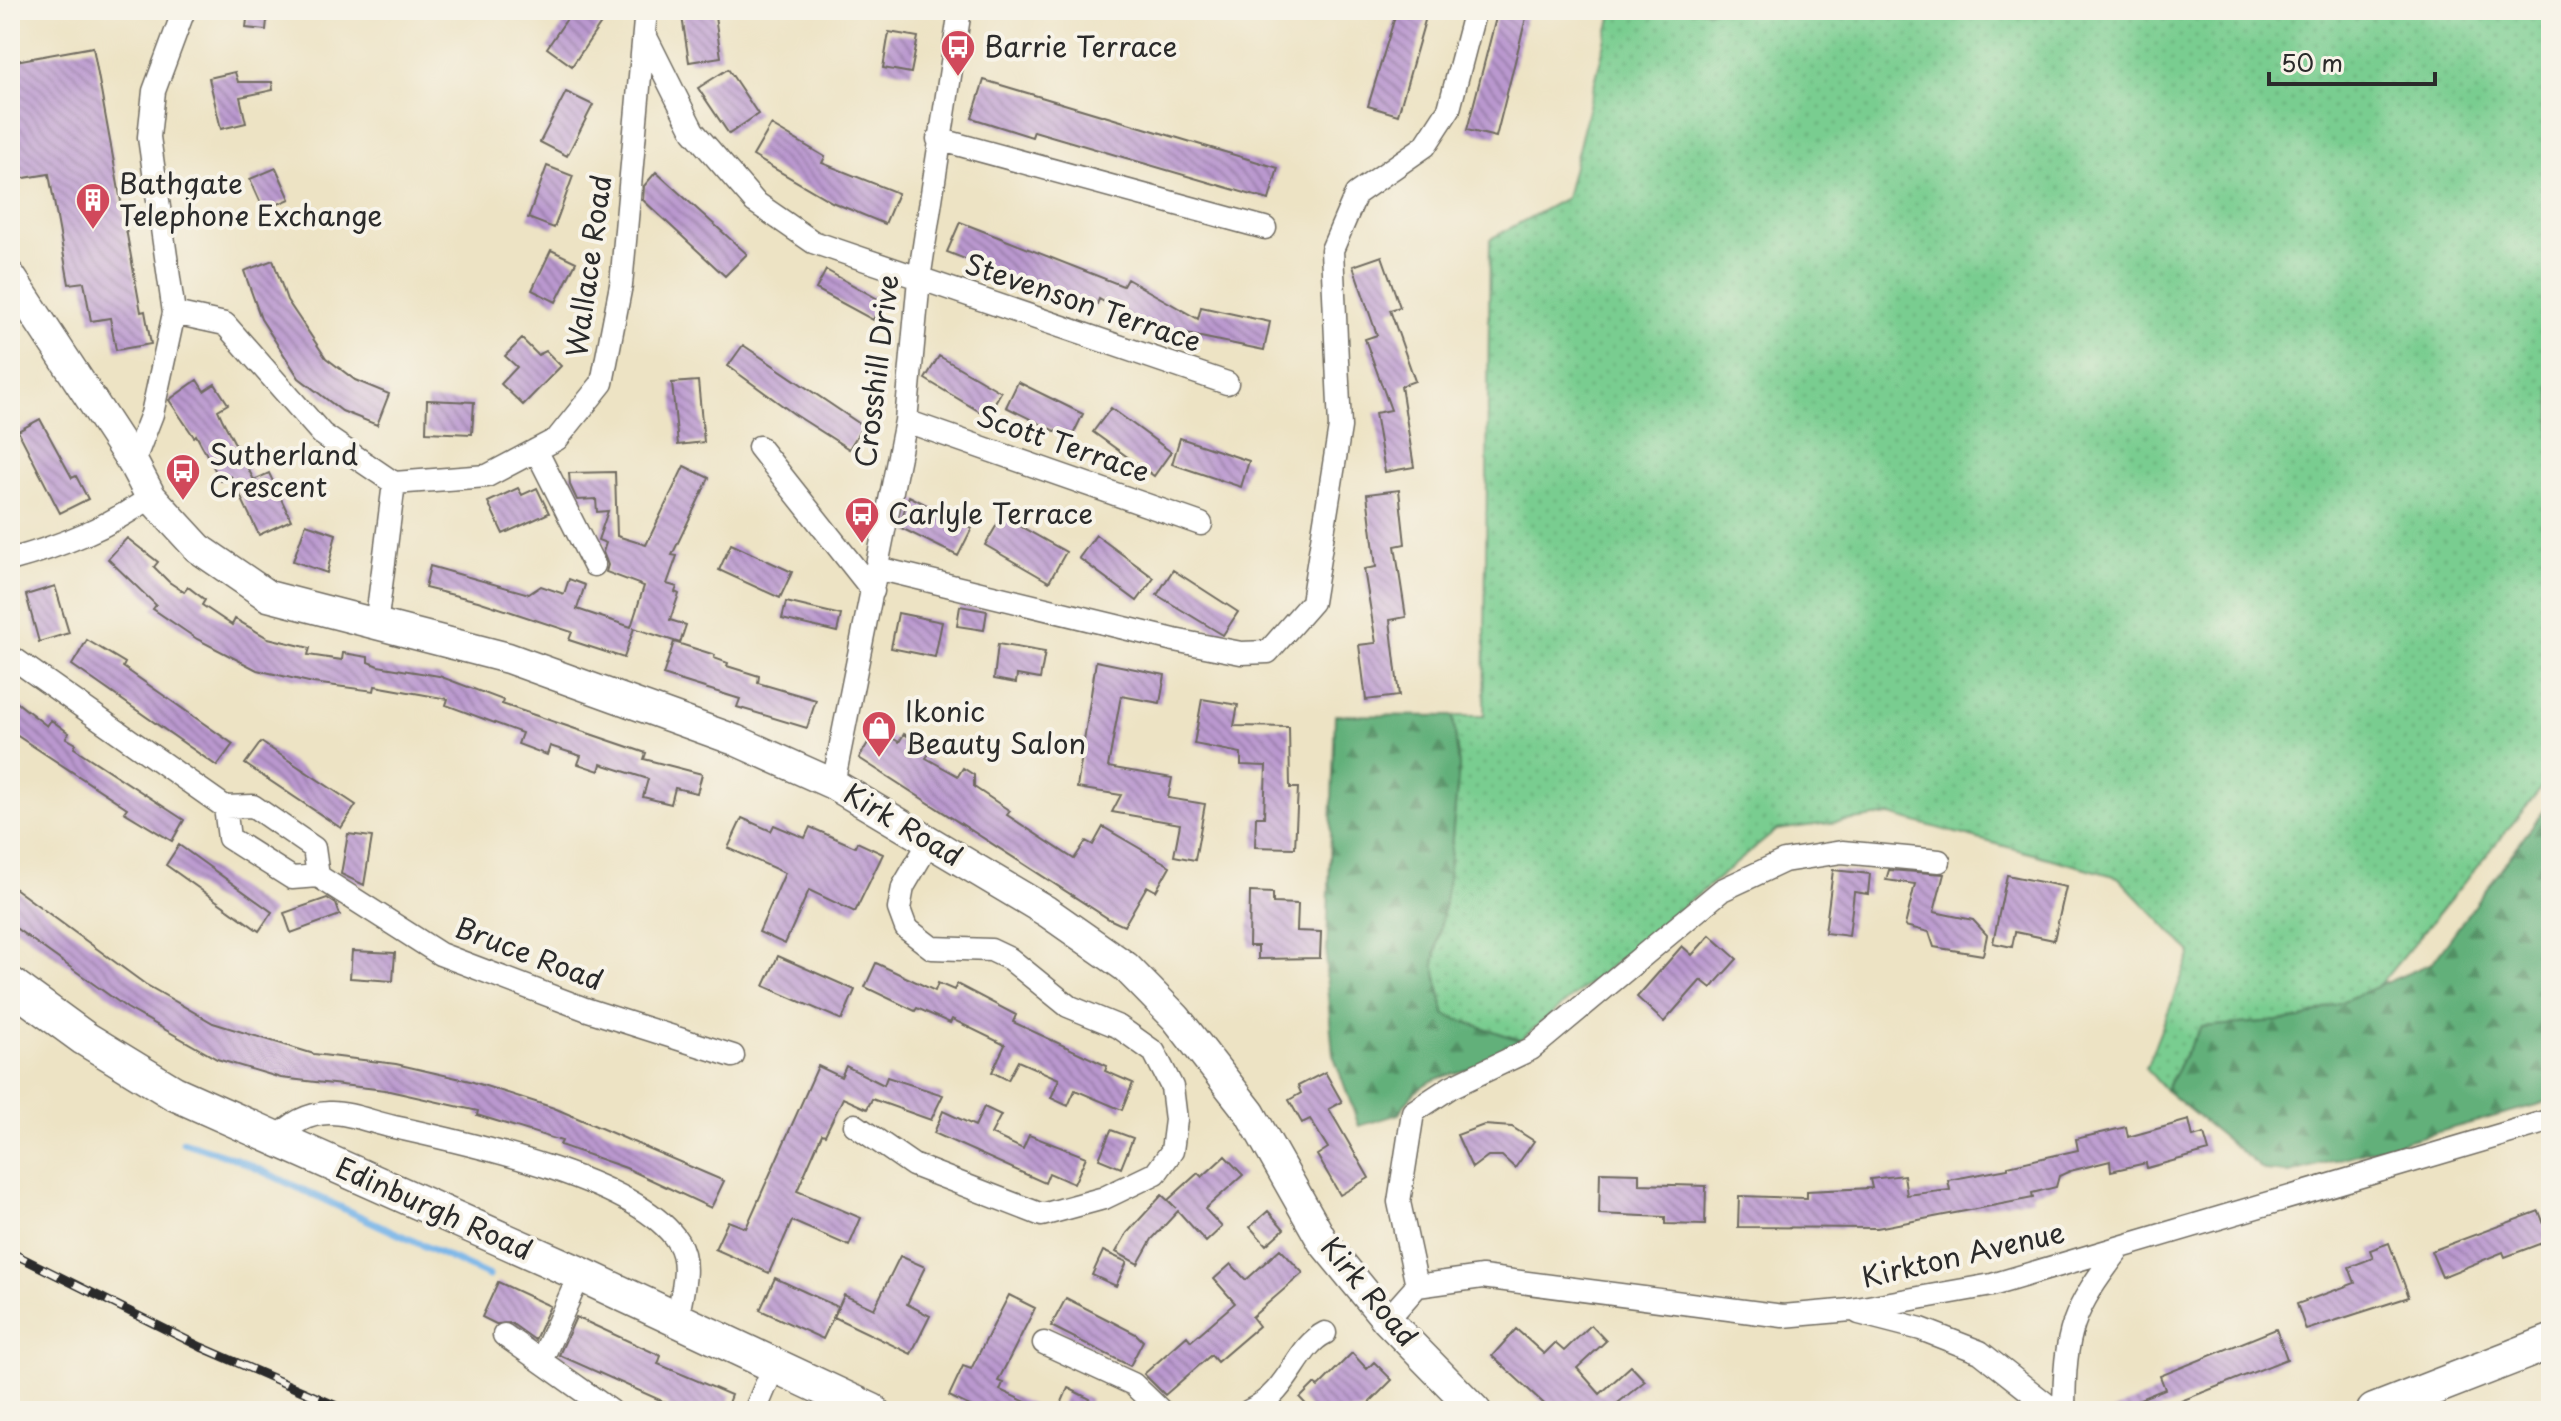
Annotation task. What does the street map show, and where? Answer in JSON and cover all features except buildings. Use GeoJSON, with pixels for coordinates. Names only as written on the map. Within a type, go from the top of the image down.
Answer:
{"type":"FeatureCollection","features":[{"type":"Feature","properties":{"kind":"main road","name":"Kirk Road"},"geometry":{"type":"LineString","coordinates":[[10,276],[133,463],[151,497],[198,548],[268,596],[508,658],[735,740],[833,784],[1046,911],[1126,967],[1176,1018],[1250,1113],[1323,1242],[1387,1320],[1476,1411]]}},
{"type":"Feature","properties":{"kind":"main road","name":"Edinburgh Road"},"geometry":{"type":"LineString","coordinates":[[10,984],[84,1038],[174,1093],[580,1274],[872,1411]]}},
{"type":"Feature","properties":{"kind":"main road"},"geometry":{"type":"LineString","coordinates":[[2374,1411],[2551,1342]]}},
{"type":"Feature","properties":{"kind":"street"},"geometry":{"type":"LineString","coordinates":[[133,463],[152,414],[174,313],[149,137],[154,91],[184,10]]}},
{"type":"Feature","properties":{"kind":"street","name":"Wallace Road"},"geometry":{"type":"LineString","coordinates":[[394,483],[487,476],[557,439],[602,383],[621,285],[646,38],[646,10]]}},
{"type":"Feature","properties":{"kind":"street","name":"Crosshill Drive"},"geometry":{"type":"LineString","coordinates":[[833,784],[906,421],[919,279],[960,10]]}},
{"type":"Feature","properties":{"kind":"street"},"geometry":{"type":"LineString","coordinates":[[877,568],[1174,640],[1241,653],[1268,652],[1312,602],[1340,427],[1332,250],[1356,194],[1425,146],[1449,109],[1475,10]]}},
{"type":"Feature","properties":{"kind":"street","name":"Stevenson Terrace"},"geometry":{"type":"LineString","coordinates":[[646,38],[693,131],[755,202],[813,242],[1227,383]]}},
{"type":"Feature","properties":{"kind":"street"},"geometry":{"type":"LineString","coordinates":[[938,139],[1265,228]]}},
{"type":"Feature","properties":{"kind":"street"},"geometry":{"type":"LineString","coordinates":[[174,313],[225,324],[322,434],[394,483],[376,626]]}},
{"type":"Feature","properties":{"kind":"street","name":"Scott Terrace"},"geometry":{"type":"LineString","coordinates":[[906,421],[1201,524]]}},
{"type":"Feature","properties":{"kind":"street"},"geometry":{"type":"LineString","coordinates":[[759,447],[873,591]]}},
{"type":"Feature","properties":{"kind":"street"},"geometry":{"type":"LineString","coordinates":[[536,450],[594,565]]}},
{"type":"Feature","properties":{"kind":"street"},"geometry":{"type":"LineString","coordinates":[[10,560],[61,545],[120,518],[151,497]]}},
{"type":"Feature","properties":{"kind":"street"},"geometry":{"type":"LineString","coordinates":[[10,656],[225,807],[253,806],[314,848],[318,876]]}},
{"type":"Feature","properties":{"kind":"street","name":"Bruce Road"},"geometry":{"type":"LineString","coordinates":[[225,807],[229,838],[292,878],[318,876],[440,954],[585,1009],[733,1056]]}},
{"type":"Feature","properties":{"kind":"street"},"geometry":{"type":"LineString","coordinates":[[855,1125],[913,1165],[1042,1215],[1104,1198],[1156,1173],[1172,1151],[1176,1120],[1172,1087],[1154,1052],[1119,1027],[1068,1006],[1010,959],[991,950],[932,948],[906,928],[899,909],[903,887],[930,841]]}},
{"type":"Feature","properties":{"kind":"street"},"geometry":{"type":"LineString","coordinates":[[1387,1320],[1417,1286],[1399,1202],[1413,1112],[1451,1087],[1531,1049],[1722,890],[1784,861],[1842,852],[1939,861]]}},
{"type":"Feature","properties":{"kind":"street"},"geometry":{"type":"LineString","coordinates":[[276,1139],[299,1119],[331,1113],[480,1147],[555,1171],[622,1198],[657,1217],[679,1244],[685,1272],[677,1320]]}},
{"type":"Feature","properties":{"kind":"street","name":"Kirkton Avenue"},"geometry":{"type":"LineString","coordinates":[[1417,1286],[1482,1277],[1783,1316],[1851,1310],[1992,1285],[2551,1120]]}},
{"type":"Feature","properties":{"kind":"street"},"geometry":{"type":"LineString","coordinates":[[2064,1411],[2068,1336],[2086,1292],[2120,1248]]}},
{"type":"Feature","properties":{"kind":"street"},"geometry":{"type":"LineString","coordinates":[[542,1359],[580,1274]]}},
{"type":"Feature","properties":{"kind":"street"},"geometry":{"type":"LineString","coordinates":[[1851,1310],[1921,1329],[1980,1352],[2055,1411]]}},
{"type":"Feature","properties":{"kind":"street"},"geometry":{"type":"LineString","coordinates":[[1263,1408],[1292,1375],[1312,1339],[1325,1333]]}},
{"type":"Feature","properties":{"kind":"street"},"geometry":{"type":"LineString","coordinates":[[504,1335],[542,1359],[611,1411]]}},
{"type":"Feature","properties":{"kind":"street"},"geometry":{"type":"LineString","coordinates":[[1044,1343],[1133,1384],[1161,1411]]}},
{"type":"Feature","properties":{"kind":"street"},"geometry":{"type":"LineString","coordinates":[[755,1411],[774,1366]]}},
{"type":"Feature","properties":{"kind":"green space"},"geometry":{"type":"Polygon","coordinates":[[[1613,10],[2551,10],[2551,777],[2378,987],[2301,1019],[2201,1027],[2165,1090],[2146,1068],[2191,953],[2118,877],[1890,815],[1777,830],[1520,1040],[1445,1015],[1434,964],[1447,888],[1459,767],[1453,716],[1484,716],[1490,239],[1566,198],[1613,10]]]}},
{"type":"Feature","properties":{"kind":"green space"},"geometry":{"type":"Polygon","coordinates":[[[1335,715],[1453,716],[1459,767],[1447,888],[1434,964],[1445,1015],[1520,1040],[1493,1061],[1427,1083],[1417,1090],[1399,1114],[1359,1126],[1333,1054],[1326,974],[1335,715]]]}},
{"type":"Feature","properties":{"kind":"green space"},"geometry":{"type":"Polygon","coordinates":[[[2551,800],[2551,1101],[2289,1173],[2265,1171],[2165,1090],[2201,1027],[2301,1019],[2432,963],[2551,800]]]}},
{"type":"Feature","properties":{"kind":"waterway"},"geometry":{"type":"LineString","coordinates":[[183,1142],[234,1158],[489,1276]]}},
{"type":"Feature","properties":{"kind":"railway"},"geometry":{"type":"LineString","coordinates":[[10,1252],[201,1347],[348,1411]]}},
{"type":"Feature","properties":{"kind":"place","name":"Barrie Terrace"},"geometry":{"type":"Point","coordinates":[958,78]}},
{"type":"Feature","properties":{"kind":"place","name":"Bathgate Telephone Exchange"},"geometry":{"type":"Point","coordinates":[93,231]}},
{"type":"Feature","properties":{"kind":"place","name":"Sutherland Crescent"},"geometry":{"type":"Point","coordinates":[183,502]}},
{"type":"Feature","properties":{"kind":"place","name":"Carlyle Terrace"},"geometry":{"type":"Point","coordinates":[862,545]}},
{"type":"Feature","properties":{"kind":"place","name":"Ikonic Beauty Salon"},"geometry":{"type":"Point","coordinates":[879,759]}}]}
